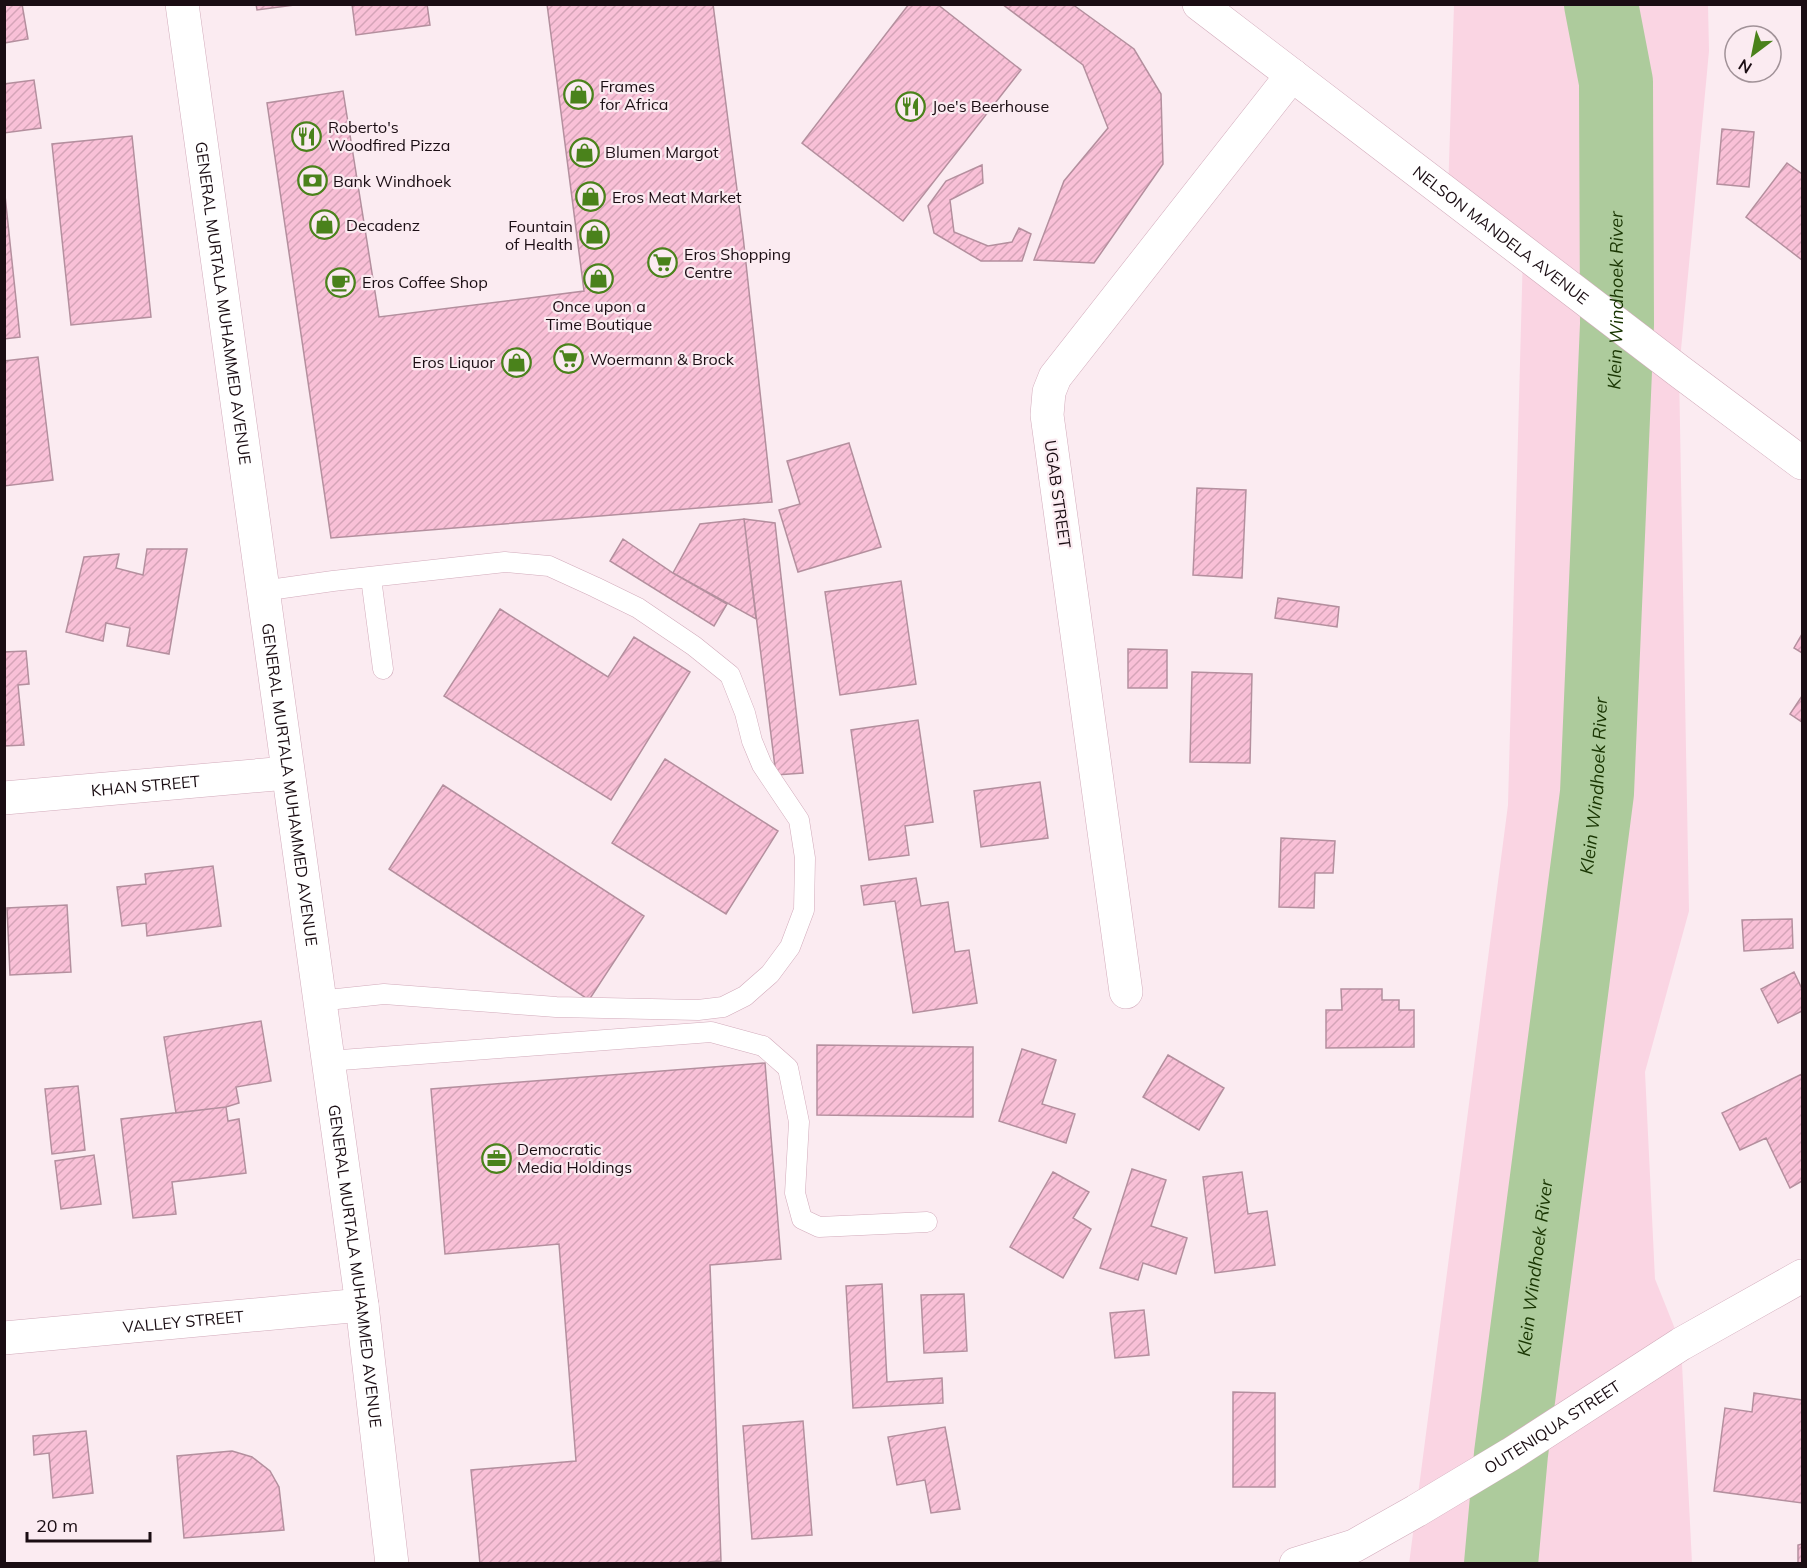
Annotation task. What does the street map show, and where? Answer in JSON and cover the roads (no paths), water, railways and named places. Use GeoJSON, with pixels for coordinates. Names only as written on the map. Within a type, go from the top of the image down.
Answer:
{"type":"FeatureCollection","features":[{"type":"Feature","properties":{"kind":"street","name":"GENERAL MURTALA MUHAMMED AVENUE"},"geometry":{"type":"LineString","coordinates":[[182,4],[318,1001],[362,1305],[392,1563]]}},
{"type":"Feature","properties":{"kind":"street","name":"NELSON MANDELA AVENUE"},"geometry":{"type":"LineString","coordinates":[[1199,4],[1803,463]]}},
{"type":"Feature","properties":{"kind":"street","name":"UGAB STREET"},"geometry":{"type":"LineString","coordinates":[[1126,992],[1047,415],[1049,392],[1055,377],[1292,75]]}},
{"type":"Feature","properties":{"kind":"street","name":"KHAN STREET"},"geometry":{"type":"LineString","coordinates":[[4,798],[287,772]]}},
{"type":"Feature","properties":{"kind":"street","name":"OUTENIQUA STREET"},"geometry":{"type":"LineString","coordinates":[[1296,1563],[1354,1546],[1416,1511],[1511,1454],[1681,1344],[1803,1276]]}},
{"type":"Feature","properties":{"kind":"street","name":"VALLEY STREET"},"geometry":{"type":"LineString","coordinates":[[4,1338],[362,1305]]}},
{"type":"Feature","properties":{"kind":"lane"},"geometry":{"type":"LineString","coordinates":[[262,591],[505,562],[549,566],[638,608],[694,646],[730,675],[762,765],[799,820],[805,858],[804,910],[790,947],[770,974],[745,996],[723,1007],[698,1010],[556,1007],[384,994],[318,1001]]}},
{"type":"Feature","properties":{"kind":"lane"},"geometry":{"type":"LineString","coordinates":[[371,578],[383,669]]}},
{"type":"Feature","properties":{"kind":"lane"},"geometry":{"type":"LineString","coordinates":[[328,1061],[711,1032],[737,1038],[763,1046],[788,1068],[799,1122],[795,1193],[802,1220],[819,1227],[927,1221]]}},
{"type":"Feature","properties":{"kind":"waterway","name":"Klein Windhoek River"},"geometry":{"type":"LineString","coordinates":[[1501,1564],[1511,1454],[1597,793],[1617,324],[1616,82],[1601,4]]}},
{"type":"Feature","properties":{"kind":"place","name":"Frames for Africa"},"geometry":{"type":"Point","coordinates":[579,95]}},
{"type":"Feature","properties":{"kind":"place","name":"Joe's Beerhouse"},"geometry":{"type":"Point","coordinates":[911,106]}},
{"type":"Feature","properties":{"kind":"place","name":"Roberto's Woodfired Pizza"},"geometry":{"type":"Point","coordinates":[307,136]}},
{"type":"Feature","properties":{"kind":"place","name":"Blumen Margot"},"geometry":{"type":"Point","coordinates":[584,152]}},
{"type":"Feature","properties":{"kind":"place","name":"Bank Windhoek"},"geometry":{"type":"Point","coordinates":[312,181]}},
{"type":"Feature","properties":{"kind":"place","name":"Eros Meat Market"},"geometry":{"type":"Point","coordinates":[591,197]}},
{"type":"Feature","properties":{"kind":"place","name":"Decadenz"},"geometry":{"type":"Point","coordinates":[325,225]}},
{"type":"Feature","properties":{"kind":"place","name":"Fountain of Health"},"geometry":{"type":"Point","coordinates":[594,235]}},
{"type":"Feature","properties":{"kind":"place","name":"Eros Shopping Centre"},"geometry":{"type":"Point","coordinates":[663,263]}},
{"type":"Feature","properties":{"kind":"place","name":"Once upon a Time Boutique"},"geometry":{"type":"Point","coordinates":[599,278]}},
{"type":"Feature","properties":{"kind":"place","name":"Eros Coffee Shop"},"geometry":{"type":"Point","coordinates":[341,282]}},
{"type":"Feature","properties":{"kind":"place","name":"Woermann & Brock"},"geometry":{"type":"Point","coordinates":[569,359]}},
{"type":"Feature","properties":{"kind":"place","name":"Eros Liquor"},"geometry":{"type":"Point","coordinates":[516,362]}},
{"type":"Feature","properties":{"kind":"place","name":"Democratic Media Holdings"},"geometry":{"type":"Point","coordinates":[496,1158]}}]}
